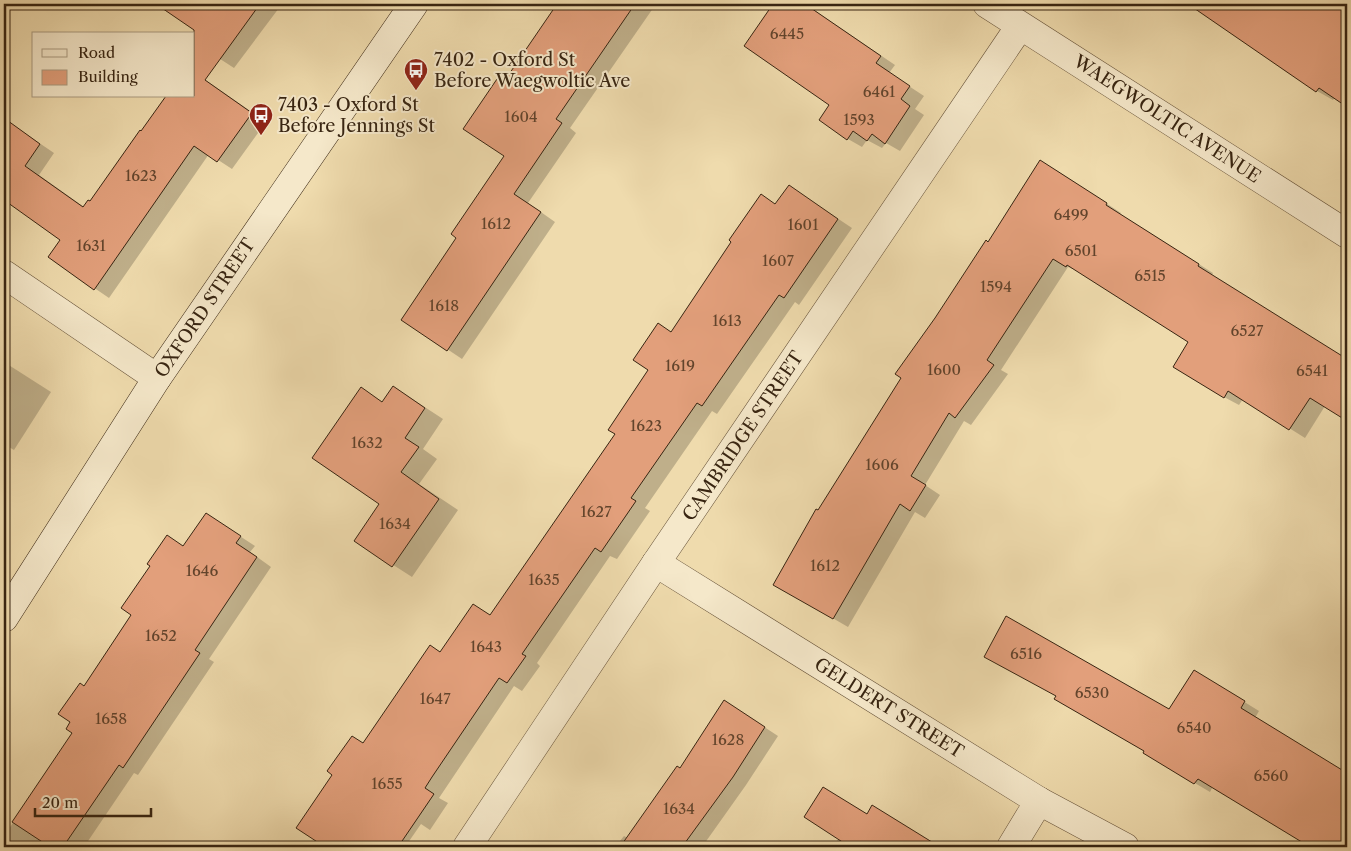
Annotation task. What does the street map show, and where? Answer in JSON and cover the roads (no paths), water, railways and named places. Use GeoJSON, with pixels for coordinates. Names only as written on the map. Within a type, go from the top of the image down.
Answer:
{"type":"FeatureCollection","features":[{"type":"Feature","properties":{"kind":"street","name":"OXFORD STREET"},"geometry":{"type":"LineString","coordinates":[[4,618],[157,378],[414,4]]}},
{"type":"Feature","properties":{"kind":"street","name":"WAEGWOLTIC AVENUE"},"geometry":{"type":"LineString","coordinates":[[987,4],[1347,234]]}},
{"type":"Feature","properties":{"kind":"street","name":"CAMBRIDGE STREET"},"geometry":{"type":"LineString","coordinates":[[467,847],[656,563],[1020,26]]}},
{"type":"Feature","properties":{"kind":"street"},"geometry":{"type":"LineString","coordinates":[[4,274],[157,378]]}},
{"type":"Feature","properties":{"kind":"street","name":"GELDERT STREET"},"geometry":{"type":"LineString","coordinates":[[656,563],[1039,801],[1125,847]]}},
{"type":"Feature","properties":{"kind":"street"},"geometry":{"type":"LineString","coordinates":[[1010,847],[1039,801]]}},
{"type":"Feature","properties":{"kind":"place","name":"7402 - Oxford St Before Waegwoltic Ave"},"geometry":{"type":"Point","coordinates":[416,91]}},
{"type":"Feature","properties":{"kind":"place","name":"7403 - Oxford St Before Jennings St"},"geometry":{"type":"Point","coordinates":[261,136]}}]}
